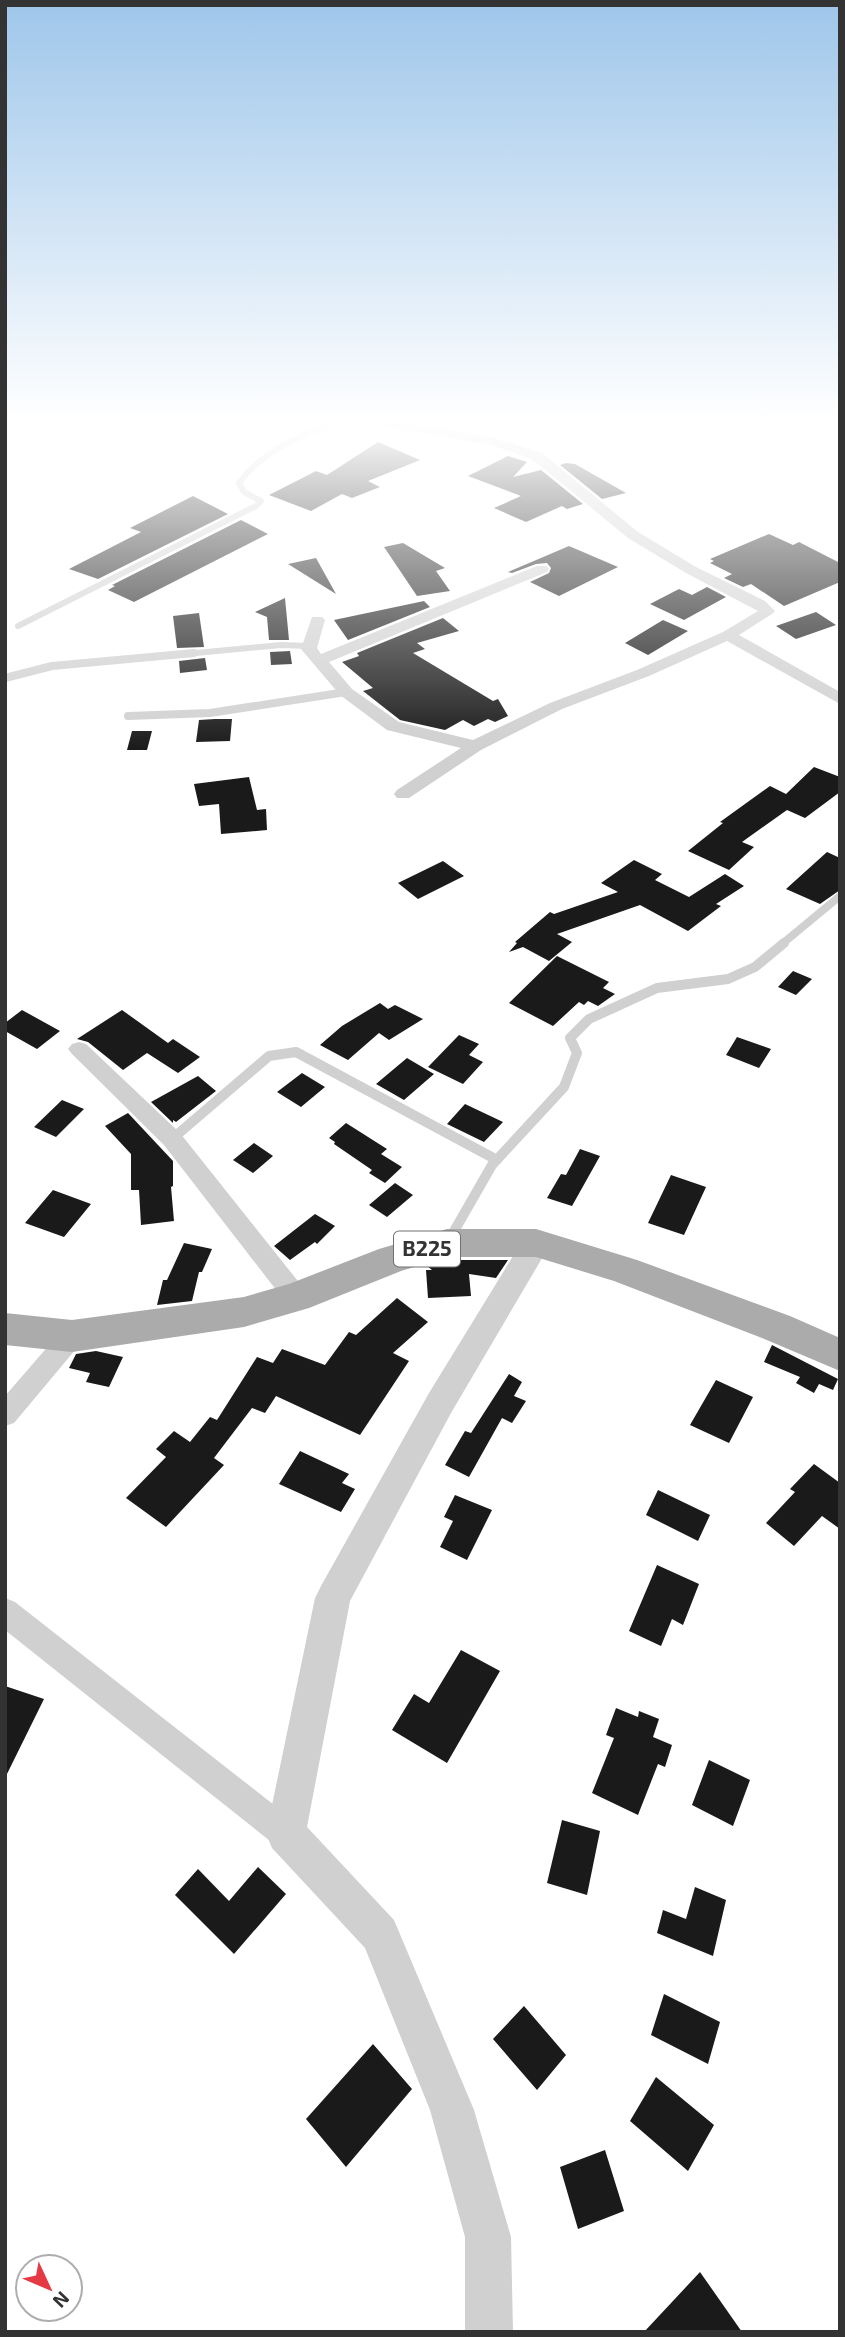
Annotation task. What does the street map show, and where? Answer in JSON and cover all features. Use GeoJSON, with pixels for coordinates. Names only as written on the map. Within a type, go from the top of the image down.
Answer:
{"type":"FeatureCollection","features":[{"type":"Feature","properties":{"kind":"main road","name":"B225"},"geometry":{"type":"LineString","coordinates":[[5,1329],[72,1336],[243,1312],[296,1297],[392,1259],[447,1243],[536,1243],[624,1269],[776,1327],[840,1355]]}},
{"type":"Feature","properties":{"kind":"street"},"geometry":{"type":"LineString","coordinates":[[403,794],[475,746],[556,706],[643,673],[727,635],[758,619],[767,611],[760,604],[691,570],[629,532]]}},
{"type":"Feature","properties":{"kind":"street"},"geometry":{"type":"LineString","coordinates":[[317,661],[542,569]]}},
{"type":"Feature","properties":{"kind":"street"},"geometry":{"type":"LineString","coordinates":[[317,620],[308,646],[317,661],[346,692],[393,726],[475,746]]}},
{"type":"Feature","properties":{"kind":"street"},"geometry":{"type":"LineString","coordinates":[[727,635],[840,699]]}},
{"type":"Feature","properties":{"kind":"street"},"geometry":{"type":"LineString","coordinates":[[79,1049],[172,1139],[296,1297]]}},
{"type":"Feature","properties":{"kind":"street"},"geometry":{"type":"LineString","coordinates":[[286,1834],[333,1598],[440,1403],[536,1243]]}},
{"type":"Feature","properties":{"kind":"street"},"geometry":{"type":"LineString","coordinates":[[5,1415],[72,1336]]}},
{"type":"Feature","properties":{"kind":"street"},"geometry":{"type":"LineString","coordinates":[[5,1612],[286,1834],[380,1934],[447,2098],[488,2237],[489,2332]]}},
{"type":"Feature","properties":{"kind":"lane"},"geometry":{"type":"LineString","coordinates":[[18,626],[204,532]]}},
{"type":"Feature","properties":{"kind":"lane"},"geometry":{"type":"LineString","coordinates":[[5,678],[52,666],[281,645],[308,646]]}},
{"type":"Feature","properties":{"kind":"lane"},"geometry":{"type":"LineString","coordinates":[[128,716],[214,714],[346,692]]}},
{"type":"Feature","properties":{"kind":"lane"},"geometry":{"type":"LineString","coordinates":[[447,1243],[496,1160],[564,1087],[577,1054],[570,1038],[589,1019],[657,988],[728,979],[755,967],[840,896]]}},
{"type":"Feature","properties":{"kind":"lane"},"geometry":{"type":"LineString","coordinates":[[172,1139],[269,1056],[296,1052],[496,1160]]}},
{"type":"Feature","properties":{"kind":"building"},"geometry":{"type":"Polygon","coordinates":[[[141,532],[192,532],[98,579],[69,569],[141,532]]]}},
{"type":"Feature","properties":{"kind":"building"},"geometry":{"type":"Polygon","coordinates":[[[217,532],[268,534],[134,602],[108,590],[115,586],[112,585],[217,532]]]}},
{"type":"Feature","properties":{"kind":"building"},"geometry":{"type":"Polygon","coordinates":[[[769,534],[793,545],[799,542],[840,563],[840,582],[784,606],[751,584],[743,587],[724,578],[732,574],[710,563],[714,561],[710,559],[769,534]]]}},
{"type":"Feature","properties":{"kind":"building"},"geometry":{"type":"Polygon","coordinates":[[[403,543],[445,568],[436,571],[450,591],[417,596],[384,547],[403,543]]]}},
{"type":"Feature","properties":{"kind":"building"},"geometry":{"type":"Polygon","coordinates":[[[569,546],[618,567],[559,596],[530,582],[549,573],[551,568],[547,563],[508,572],[569,546]]]}},
{"type":"Feature","properties":{"kind":"building"},"geometry":{"type":"Polygon","coordinates":[[[316,558],[336,594],[288,564],[316,558]]]}},
{"type":"Feature","properties":{"kind":"building"},"geometry":{"type":"Polygon","coordinates":[[[707,587],[726,597],[684,620],[650,604],[679,589],[692,595],[707,587]]]}},
{"type":"Feature","properties":{"kind":"building"},"geometry":{"type":"Polygon","coordinates":[[[285,598],[289,640],[269,640],[267,617],[255,612],[285,598]]]}},
{"type":"Feature","properties":{"kind":"building"},"geometry":{"type":"Polygon","coordinates":[[[424,601],[430,607],[348,640],[334,620],[424,601]]]}},
{"type":"Feature","properties":{"kind":"building"},"geometry":{"type":"Polygon","coordinates":[[[816,612],[836,625],[796,639],[776,626],[816,612]]]}},
{"type":"Feature","properties":{"kind":"building"},"geometry":{"type":"Polygon","coordinates":[[[199,613],[204,647],[177,648],[173,616],[199,613]]]}},
{"type":"Feature","properties":{"kind":"building"},"geometry":{"type":"Polygon","coordinates":[[[443,618],[459,631],[417,643],[425,649],[413,653],[493,701],[498,699],[508,716],[495,722],[488,719],[474,726],[463,720],[445,730],[400,720],[363,691],[373,688],[342,662],[359,656],[357,653],[443,618]]]}},
{"type":"Feature","properties":{"kind":"building"},"geometry":{"type":"Polygon","coordinates":[[[663,620],[688,631],[648,655],[625,643],[663,620]]]}},
{"type":"Feature","properties":{"kind":"building"},"geometry":{"type":"Polygon","coordinates":[[[290,651],[292,664],[271,665],[270,652],[290,651]]]}},
{"type":"Feature","properties":{"kind":"building"},"geometry":{"type":"Polygon","coordinates":[[[205,658],[207,670],[180,673],[179,661],[205,658]]]}},
{"type":"Feature","properties":{"kind":"building"},"geometry":{"type":"Polygon","coordinates":[[[232,719],[230,741],[196,742],[199,720],[232,719]]]}},
{"type":"Feature","properties":{"kind":"building"},"geometry":{"type":"Polygon","coordinates":[[[132,731],[152,731],[147,750],[127,750],[132,731]]]}},
{"type":"Feature","properties":{"kind":"building"},"geometry":{"type":"Polygon","coordinates":[[[814,767],[840,777],[840,792],[805,818],[787,810],[742,842],[754,847],[729,870],[688,851],[723,823],[720,822],[770,786],[786,794],[814,767]]]}},
{"type":"Feature","properties":{"kind":"building"},"geometry":{"type":"Polygon","coordinates":[[[249,777],[257,810],[266,809],[267,830],[221,834],[219,804],[199,806],[194,784],[249,777]]]}},
{"type":"Feature","properties":{"kind":"building"},"geometry":{"type":"Polygon","coordinates":[[[827,852],[840,858],[840,890],[820,904],[786,889],[827,852]]]}},
{"type":"Feature","properties":{"kind":"building"},"geometry":{"type":"Polygon","coordinates":[[[634,860],[662,874],[655,880],[689,897],[725,874],[744,886],[716,904],[721,906],[688,931],[640,905],[557,934],[572,942],[549,961],[523,947],[509,952],[517,943],[515,942],[550,912],[554,914],[618,892],[601,883],[634,860]]]}},
{"type":"Feature","properties":{"kind":"building"},"geometry":{"type":"Polygon","coordinates":[[[443,861],[464,876],[418,899],[398,883],[443,861]]]}},
{"type":"Feature","properties":{"kind":"building"},"geometry":{"type":"Polygon","coordinates":[[[557,956],[609,982],[603,988],[615,994],[598,1006],[588,1001],[584,1005],[579,1002],[553,1026],[509,1003],[557,956]]]}},
{"type":"Feature","properties":{"kind":"building"},"geometry":{"type":"Polygon","coordinates":[[[793,971],[812,979],[796,995],[778,987],[793,971]]]}},
{"type":"Feature","properties":{"kind":"building"},"geometry":{"type":"Polygon","coordinates":[[[380,1003],[388,1009],[395,1005],[423,1019],[389,1040],[379,1033],[348,1060],[320,1045],[342,1026],[380,1003]]]}},
{"type":"Feature","properties":{"kind":"building"},"geometry":{"type":"Polygon","coordinates":[[[22,1010],[60,1031],[37,1049],[5,1031],[5,1023],[22,1010]]]}},
{"type":"Feature","properties":{"kind":"building"},"geometry":{"type":"Polygon","coordinates":[[[122,1010],[168,1043],[173,1039],[200,1057],[178,1073],[147,1053],[123,1070],[88,1042],[77,1039],[122,1010]]]}},
{"type":"Feature","properties":{"kind":"building"},"geometry":{"type":"Polygon","coordinates":[[[459,1035],[479,1044],[469,1055],[483,1062],[463,1084],[428,1067],[459,1035]]]}},
{"type":"Feature","properties":{"kind":"building"},"geometry":{"type":"Polygon","coordinates":[[[737,1037],[771,1049],[759,1068],[726,1055],[737,1037]]]}},
{"type":"Feature","properties":{"kind":"building"},"geometry":{"type":"Polygon","coordinates":[[[407,1058],[434,1074],[404,1100],[376,1084],[407,1058]]]}},
{"type":"Feature","properties":{"kind":"building"},"geometry":{"type":"Polygon","coordinates":[[[302,1073],[325,1087],[301,1107],[277,1092],[302,1073]]]}},
{"type":"Feature","properties":{"kind":"building"},"geometry":{"type":"Polygon","coordinates":[[[198,1076],[216,1091],[176,1122],[173,1120],[173,1123],[151,1102],[198,1076]]]}},
{"type":"Feature","properties":{"kind":"building"},"geometry":{"type":"Polygon","coordinates":[[[62,1100],[84,1109],[56,1137],[34,1127],[62,1100]]]}},
{"type":"Feature","properties":{"kind":"building"},"geometry":{"type":"Polygon","coordinates":[[[465,1104],[503,1122],[484,1142],[447,1124],[465,1104]]]}},
{"type":"Feature","properties":{"kind":"building"},"geometry":{"type":"Polygon","coordinates":[[[128,1113],[173,1161],[171,1187],[174,1221],[141,1225],[139,1190],[131,1190],[131,1154],[105,1126],[128,1113]]]}},
{"type":"Feature","properties":{"kind":"building"},"geometry":{"type":"Polygon","coordinates":[[[346,1123],[387,1149],[381,1154],[402,1167],[385,1183],[369,1173],[372,1170],[329,1138],[346,1123]]]}},
{"type":"Feature","properties":{"kind":"building"},"geometry":{"type":"Polygon","coordinates":[[[254,1143],[273,1156],[253,1173],[233,1160],[254,1143]]]}},
{"type":"Feature","properties":{"kind":"building"},"geometry":{"type":"Polygon","coordinates":[[[580,1149],[600,1156],[572,1206],[547,1198],[561,1174],[566,1175],[580,1149]]]}},
{"type":"Feature","properties":{"kind":"building"},"geometry":{"type":"Polygon","coordinates":[[[671,1175],[706,1187],[684,1235],[648,1223],[671,1175]]]}},
{"type":"Feature","properties":{"kind":"building"},"geometry":{"type":"Polygon","coordinates":[[[395,1183],[413,1195],[387,1217],[369,1205],[395,1183]]]}},
{"type":"Feature","properties":{"kind":"building"},"geometry":{"type":"Polygon","coordinates":[[[53,1190],[91,1204],[64,1237],[25,1223],[53,1190]]]}},
{"type":"Feature","properties":{"kind":"building"},"geometry":{"type":"Polygon","coordinates":[[[315,1214],[335,1226],[317,1244],[315,1242],[290,1260],[274,1246],[315,1214]]]}},
{"type":"Feature","properties":{"kind":"building"},"geometry":{"type":"Polygon","coordinates":[[[184,1243],[212,1249],[202,1272],[199,1272],[192,1301],[157,1305],[163,1280],[167,1280],[184,1243]]]}},
{"type":"Feature","properties":{"kind":"building"},"geometry":{"type":"Polygon","coordinates":[[[447,1260],[508,1260],[496,1278],[469,1274],[471,1296],[428,1298],[426,1270],[432,1270],[427,1266],[447,1260]]]}},
{"type":"Feature","properties":{"kind":"building"},"geometry":{"type":"Polygon","coordinates":[[[397,1298],[428,1322],[393,1353],[409,1361],[360,1435],[276,1396],[265,1413],[252,1408],[214,1458],[224,1465],[166,1527],[126,1498],[166,1457],[156,1449],[174,1431],[190,1442],[210,1417],[217,1420],[257,1357],[273,1363],[282,1349],[325,1365],[349,1332],[356,1335],[397,1298]]]}},
{"type":"Feature","properties":{"kind":"building"},"geometry":{"type":"Polygon","coordinates":[[[772,1345],[838,1379],[833,1390],[819,1384],[814,1393],[796,1383],[800,1377],[764,1362],[772,1345]]]}},
{"type":"Feature","properties":{"kind":"building"},"geometry":{"type":"Polygon","coordinates":[[[96,1351],[123,1357],[109,1387],[86,1382],[90,1373],[69,1368],[76,1354],[96,1351]]]}},
{"type":"Feature","properties":{"kind":"building"},"geometry":{"type":"Polygon","coordinates":[[[509,1374],[522,1382],[514,1396],[526,1401],[512,1423],[502,1418],[469,1477],[445,1465],[465,1431],[471,1433],[509,1374]]]}},
{"type":"Feature","properties":{"kind":"building"},"geometry":{"type":"Polygon","coordinates":[[[716,1380],[753,1397],[729,1443],[690,1425],[716,1380]]]}},
{"type":"Feature","properties":{"kind":"building"},"geometry":{"type":"Polygon","coordinates":[[[300,1451],[349,1474],[342,1483],[355,1489],[341,1512],[279,1484],[300,1451]]]}},
{"type":"Feature","properties":{"kind":"building"},"geometry":{"type":"Polygon","coordinates":[[[814,1464],[840,1483],[840,1529],[822,1516],[794,1546],[766,1523],[795,1492],[790,1489],[814,1464]]]}},
{"type":"Feature","properties":{"kind":"building"},"geometry":{"type":"Polygon","coordinates":[[[658,1490],[710,1515],[698,1541],[646,1515],[658,1490]]]}},
{"type":"Feature","properties":{"kind":"building"},"geometry":{"type":"Polygon","coordinates":[[[455,1495],[492,1510],[467,1560],[440,1547],[453,1521],[444,1517],[455,1495]]]}},
{"type":"Feature","properties":{"kind":"building"},"geometry":{"type":"Polygon","coordinates":[[[657,1565],[699,1584],[683,1625],[672,1619],[661,1646],[629,1631],[657,1565]]]}},
{"type":"Feature","properties":{"kind":"building"},"geometry":{"type":"Polygon","coordinates":[[[461,1650],[500,1671],[447,1763],[392,1730],[414,1694],[429,1703],[461,1650]]]}},
{"type":"Feature","properties":{"kind":"building"},"geometry":{"type":"Polygon","coordinates":[[[5,1686],[44,1699],[5,1778],[5,1686]]]}},
{"type":"Feature","properties":{"kind":"building"},"geometry":{"type":"Polygon","coordinates":[[[616,1708],[638,1717],[639,1711],[659,1719],[653,1737],[672,1745],[665,1767],[658,1764],[638,1815],[592,1793],[614,1738],[606,1735],[616,1708]]]}},
{"type":"Feature","properties":{"kind":"building"},"geometry":{"type":"Polygon","coordinates":[[[709,1760],[750,1780],[733,1826],[692,1805],[709,1760]]]}},
{"type":"Feature","properties":{"kind":"building"},"geometry":{"type":"Polygon","coordinates":[[[562,1820],[600,1831],[587,1895],[547,1883],[562,1820]]]}},
{"type":"Feature","properties":{"kind":"building"},"geometry":{"type":"Polygon","coordinates":[[[258,1867],[286,1894],[234,1954],[175,1895],[198,1869],[229,1901],[258,1867]]]}},
{"type":"Feature","properties":{"kind":"building"},"geometry":{"type":"Polygon","coordinates":[[[695,1887],[726,1900],[713,1956],[657,1933],[663,1910],[686,1919],[695,1887]]]}},
{"type":"Feature","properties":{"kind":"building"},"geometry":{"type":"Polygon","coordinates":[[[664,1994],[720,2022],[708,2064],[651,2035],[664,1994]]]}},
{"type":"Feature","properties":{"kind":"building"},"geometry":{"type":"Polygon","coordinates":[[[524,2006],[566,2055],[537,2090],[493,2039],[524,2006]]]}},
{"type":"Feature","properties":{"kind":"building"},"geometry":{"type":"Polygon","coordinates":[[[373,2044],[412,2089],[346,2167],[306,2119],[373,2044]]]}},
{"type":"Feature","properties":{"kind":"building"},"geometry":{"type":"Polygon","coordinates":[[[656,2077],[714,2125],[688,2171],[630,2121],[656,2077]]]}},
{"type":"Feature","properties":{"kind":"building"},"geometry":{"type":"Polygon","coordinates":[[[605,2150],[624,2211],[578,2229],[560,2167],[605,2150]]]}},
{"type":"Feature","properties":{"kind":"building"},"geometry":{"type":"Polygon","coordinates":[[[700,2272],[742,2332],[644,2332],[700,2272]]]}}]}
